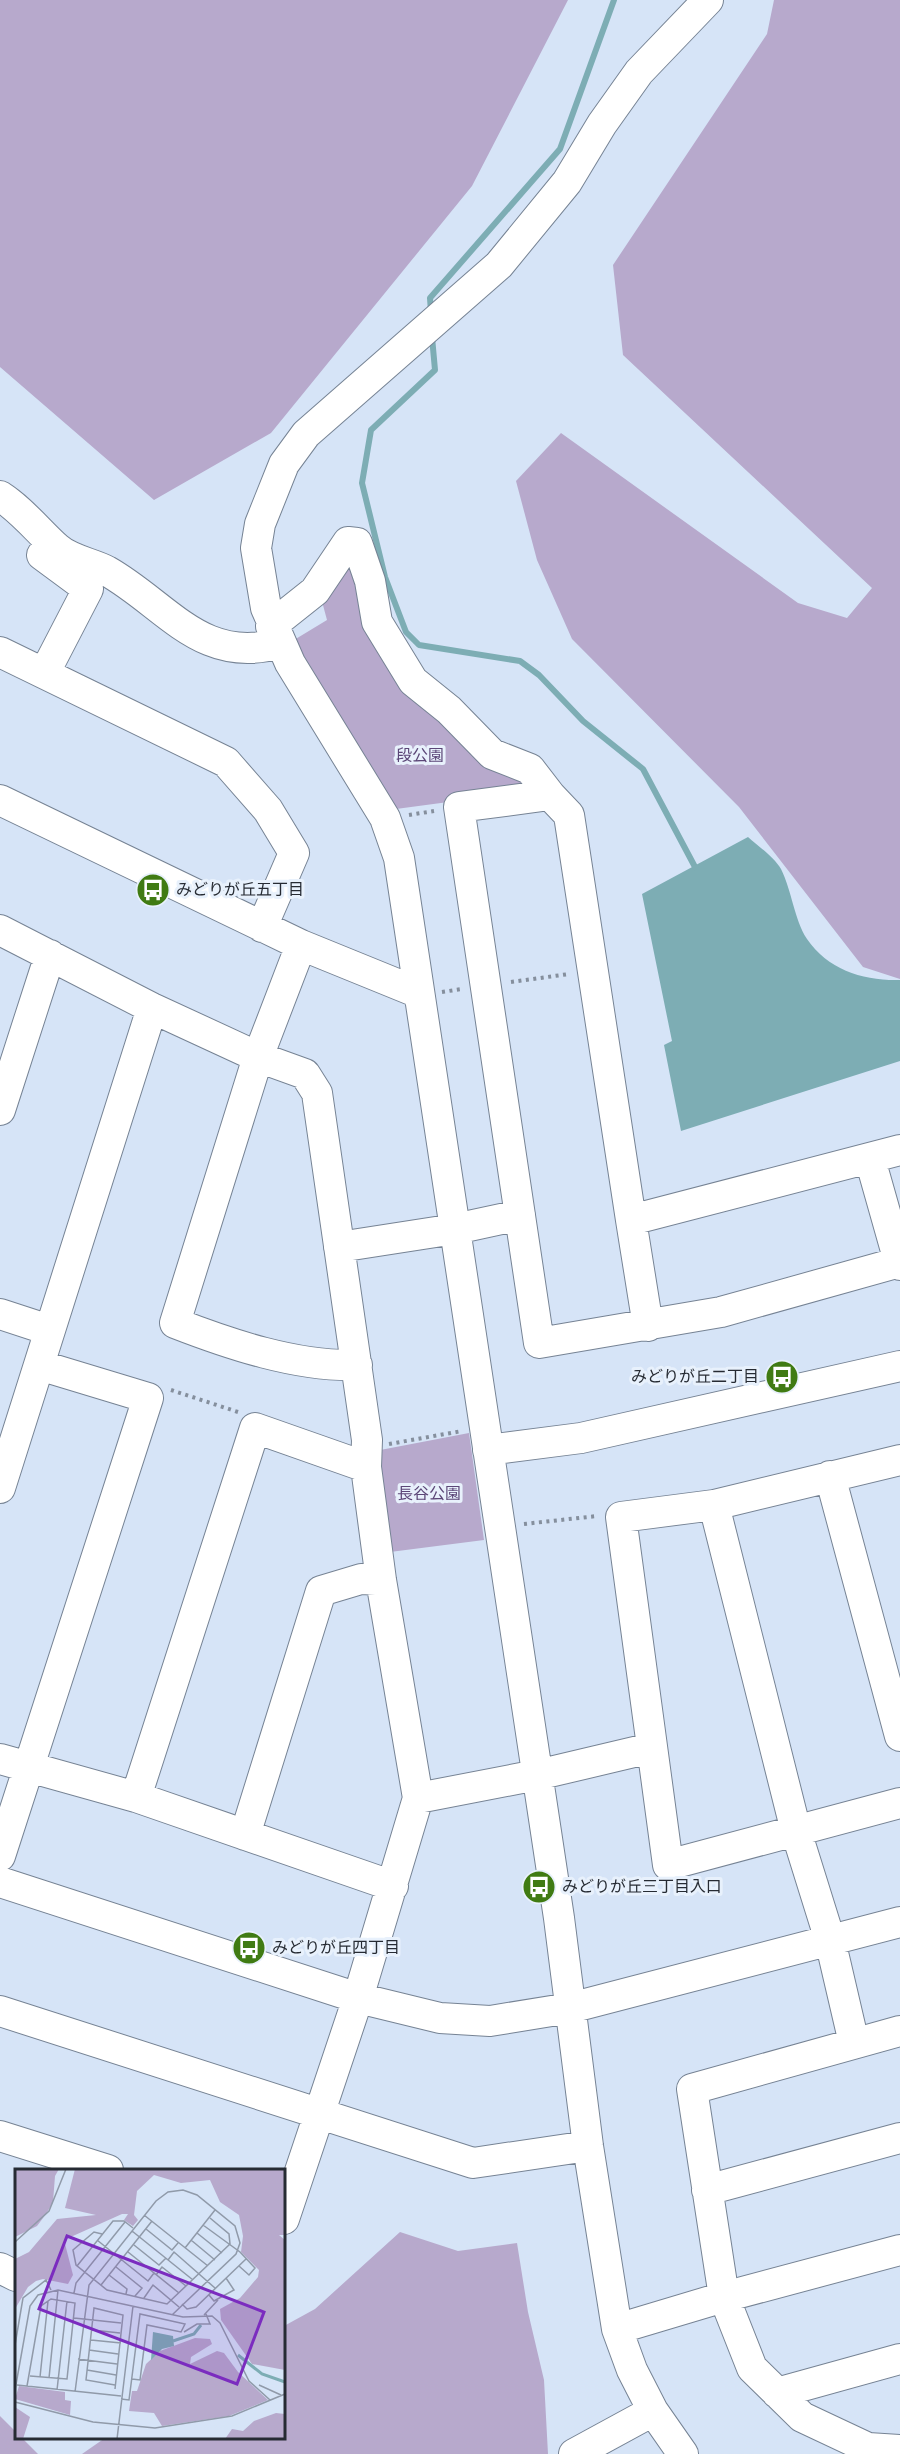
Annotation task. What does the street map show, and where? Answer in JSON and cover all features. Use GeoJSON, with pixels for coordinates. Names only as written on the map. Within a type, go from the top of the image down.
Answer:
{"type":"FeatureCollection","features":[{"type":"Feature","properties":{"kind":"street"},"geometry":{"type":"LineString","coordinates":[[683,2454],[653,2411],[632,2370],[617,2329],[588,2146],[537,1775],[499,1527],[480,1440],[427,993],[399,858],[385,818],[276,635],[266,608],[256,548],[260,524],[284,464],[306,434],[333,408],[500,265],[567,182],[602,124],[639,72],[708,0]]}},
{"type":"Feature","properties":{"kind":"street"},"geometry":{"type":"LineString","coordinates":[[0,496],[12,503],[59,550],[107,571],[194,634],[222,646],[245,649],[276,635],[315,591],[348,542],[357,543],[370,581],[377,622],[413,681],[449,710],[492,754],[530,769],[569,816],[648,1326]]}},
{"type":"Feature","properties":{"kind":"street"},"geometry":{"type":"LineString","coordinates":[[0,517],[49,562],[88,590],[45,672]]}},
{"type":"Feature","properties":{"kind":"street"},"geometry":{"type":"LineString","coordinates":[[0,652],[226,762],[268,810],[294,853],[262,927]]}},
{"type":"Feature","properties":{"kind":"street"},"geometry":{"type":"LineString","coordinates":[[550,795],[459,807],[539,1343],[721,1312],[900,1263],[870,1159]]}},
{"type":"Feature","properties":{"kind":"street"},"geometry":{"type":"LineString","coordinates":[[0,800],[301,945],[427,993]]}},
{"type":"Feature","properties":{"kind":"street"},"geometry":{"type":"LineString","coordinates":[[0,930],[152,1008],[258,1057],[305,1074],[317,1094],[357,1365],[381,1580],[418,1798],[358,1998],[285,2216]]}},
{"type":"Feature","properties":{"kind":"street"},"geometry":{"type":"LineString","coordinates":[[301,945],[258,1057],[175,1323],[226,1343],[333,1366],[357,1365]]}},
{"type":"Feature","properties":{"kind":"street"},"geometry":{"type":"LineString","coordinates":[[0,1110],[50,955]]}},
{"type":"Feature","properties":{"kind":"street"},"geometry":{"type":"LineString","coordinates":[[0,1488],[152,1008]]}},
{"type":"Feature","properties":{"kind":"street"},"geometry":{"type":"LineString","coordinates":[[631,1220],[900,1150]]}},
{"type":"Feature","properties":{"kind":"street"},"geometry":{"type":"LineString","coordinates":[[339,1247],[455,1229],[520,1215]]}},
{"type":"Feature","properties":{"kind":"street"},"geometry":{"type":"LineString","coordinates":[[0,1314],[49,1330]]}},
{"type":"Feature","properties":{"kind":"street"},"geometry":{"type":"LineString","coordinates":[[0,1856],[148,1398],[39,1365]]}},
{"type":"Feature","properties":{"kind":"street"},"geometry":{"type":"LineString","coordinates":[[480,1440],[581,1438],[900,1366]]}},
{"type":"Feature","properties":{"kind":"street"},"geometry":{"type":"LineString","coordinates":[[136,1797],[255,1428],[367,1455]]}},
{"type":"Feature","properties":{"kind":"street"},"geometry":{"type":"LineString","coordinates":[[900,1460],[714,1505],[621,1517],[668,1865],[900,1803]]}},
{"type":"Feature","properties":{"kind":"street"},"geometry":{"type":"LineString","coordinates":[[830,1476],[900,1736]]}},
{"type":"Feature","properties":{"kind":"street"},"geometry":{"type":"LineString","coordinates":[[714,1505],[796,1831],[830,1940],[854,2043]]}},
{"type":"Feature","properties":{"kind":"street"},"geometry":{"type":"LineString","coordinates":[[245,1835],[321,1591],[362,1579],[381,1580]]}},
{"type":"Feature","properties":{"kind":"street"},"geometry":{"type":"LineString","coordinates":[[418,1798],[537,1775],[651,1748]]}},
{"type":"Feature","properties":{"kind":"street"},"geometry":{"type":"LineString","coordinates":[[0,1759],[136,1797],[393,1886]]}},
{"type":"Feature","properties":{"kind":"street"},"geometry":{"type":"LineString","coordinates":[[0,1882],[358,1998],[440,2018],[490,2021],[570,2008],[900,1922]]}},
{"type":"Feature","properties":{"kind":"street"},"geometry":{"type":"LineString","coordinates":[[0,2012],[320,2112],[473,2163],[588,2146]]}},
{"type":"Feature","properties":{"kind":"street"},"geometry":{"type":"LineString","coordinates":[[900,2031],[692,2089],[724,2297],[752,2368],[802,2417],[867,2451],[900,2450]]}},
{"type":"Feature","properties":{"kind":"street"},"geometry":{"type":"LineString","coordinates":[[0,2136],[105,2169]]}},
{"type":"Feature","properties":{"kind":"street"},"geometry":{"type":"LineString","coordinates":[[707,2190],[900,2138]]}},
{"type":"Feature","properties":{"kind":"street"},"geometry":{"type":"LineString","coordinates":[[617,2329],[724,2297],[900,2250]]}},
{"type":"Feature","properties":{"kind":"street"},"geometry":{"type":"LineString","coordinates":[[0,2268],[15,2276]]}},
{"type":"Feature","properties":{"kind":"street"},"geometry":{"type":"LineString","coordinates":[[777,2393],[900,2359]]}},
{"type":"Feature","properties":{"kind":"street"},"geometry":{"type":"LineString","coordinates":[[574,2454],[653,2411]]}},
{"type":"Feature","properties":{"kind":"path"},"geometry":{"type":"LineString","coordinates":[[403,816],[441,810]]}},
{"type":"Feature","properties":{"kind":"path"},"geometry":{"type":"LineString","coordinates":[[427,993],[593,970]]}},
{"type":"Feature","properties":{"kind":"path"},"geometry":{"type":"LineString","coordinates":[[163,1387],[245,1414]]}},
{"type":"Feature","properties":{"kind":"path"},"geometry":{"type":"LineString","coordinates":[[367,1455],[377,1446],[480,1440]]}},
{"type":"Feature","properties":{"kind":"path"},"geometry":{"type":"LineString","coordinates":[[499,1527],[609,1514],[621,1517]]}},
{"type":"Feature","properties":{"kind":"green space"},"geometry":{"type":"Polygon","coordinates":[[[0,0],[568,0],[472,186],[271,433],[154,500],[0,367],[0,0]]]}},
{"type":"Feature","properties":{"kind":"green space"},"geometry":{"type":"Polygon","coordinates":[[[774,0],[900,0],[900,979],[863,967],[739,807],[572,639],[537,560],[516,481],[561,433],[798,603],[847,618],[872,588],[623,355],[613,265],[767,34],[774,0]]]}},
{"type":"Feature","properties":{"kind":"green space","name":"段公園"},"geometry":{"type":"Polygon","coordinates":[[[348,553],[371,621],[531,777],[523,792],[396,809],[294,640],[327,620],[320,594],[348,553]]]}},
{"type":"Feature","properties":{"kind":"green space","name":"長谷公園"},"geometry":{"type":"Polygon","coordinates":[[[469,1433],[484,1540],[390,1552],[375,1451],[469,1433]]]}},
{"type":"Feature","properties":{"kind":"green space"},"geometry":{"type":"Polygon","coordinates":[[[400,2232],[458,2251],[517,2243],[528,2312],[544,2380],[548,2454],[82,2454],[104,2439],[285,2439],[285,2325],[315,2309],[400,2232]]]}},
{"type":"Feature","properties":{"kind":"green space"},"geometry":{"type":"Polygon","coordinates":[[[0,2416],[15,2431],[15,2439],[23,2439],[38,2454],[0,2454],[0,2416]]]}},
{"type":"Feature","properties":{"kind":"shaded area"},"geometry":{"type":"Polygon","coordinates":[[[748,837],[781,869],[803,931],[825,959],[860,976],[900,980],[900,1061],[681,1131],[664,1045],[672,1041],[642,894],[748,837]]]}},
{"type":"Feature","properties":{"kind":"waterway"},"geometry":{"type":"LineString","coordinates":[[431,312],[430,298],[560,149],[614,0]]}},
{"type":"Feature","properties":{"kind":"waterway"},"geometry":{"type":"LineString","coordinates":[[432,337],[435,370],[371,430],[362,483],[385,577],[406,632],[419,645],[520,661],[539,675],[583,721],[643,769],[695,867]]}},
{"type":"Feature","properties":{"kind":"place","name":"みどりが丘五丁目"},"geometry":{"type":"Point","coordinates":[153,890]}},
{"type":"Feature","properties":{"kind":"place","name":"みどりが丘二丁目"},"geometry":{"type":"Point","coordinates":[782,1377]}},
{"type":"Feature","properties":{"kind":"place","name":"みどりが丘三丁目入口"},"geometry":{"type":"Point","coordinates":[539,1887]}},
{"type":"Feature","properties":{"kind":"place","name":"みどりが丘四丁目"},"geometry":{"type":"Point","coordinates":[249,1948]}}]}
